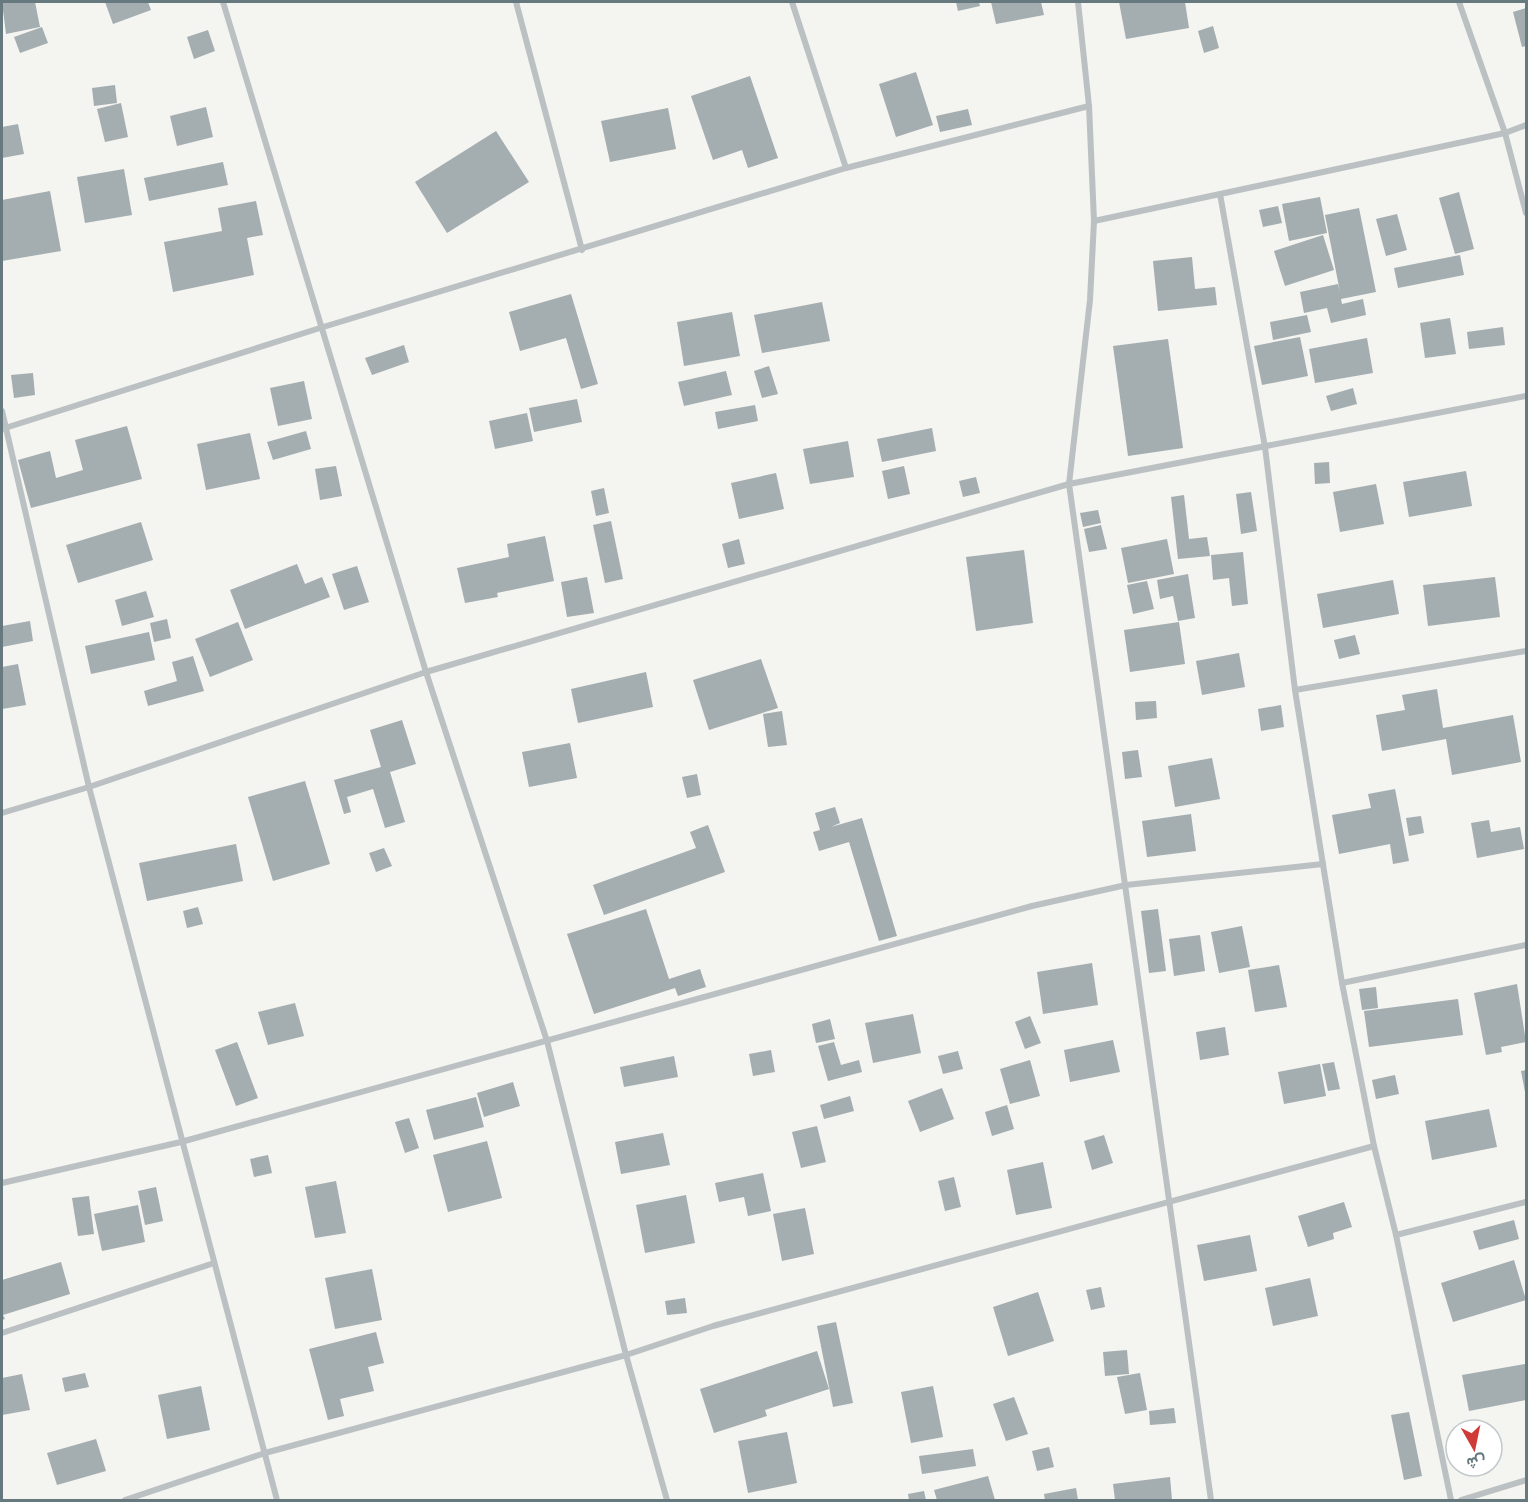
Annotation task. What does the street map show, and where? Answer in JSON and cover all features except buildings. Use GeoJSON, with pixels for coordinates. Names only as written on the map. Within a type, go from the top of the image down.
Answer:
{"type":"FeatureCollection","features":[{"type":"Feature","properties":{"kind":"street"},"geometry":{"type":"LineString","coordinates":[[223,2],[426,672],[547,1041],[626,1355],[667,1500]]}},
{"type":"Feature","properties":{"kind":"street"},"geometry":{"type":"LineString","coordinates":[[516,2],[582,249]]}},
{"type":"Feature","properties":{"kind":"street"},"geometry":{"type":"LineString","coordinates":[[792,2],[846,168]]}},
{"type":"Feature","properties":{"kind":"street"},"geometry":{"type":"LineString","coordinates":[[1078,2],[1089,106],[1094,221],[1090,300],[1069,484],[1211,1500]]}},
{"type":"Feature","properties":{"kind":"street"},"geometry":{"type":"LineString","coordinates":[[1459,2],[1505,133],[1527,213]]}},
{"type":"Feature","properties":{"kind":"street"},"geometry":{"type":"LineString","coordinates":[[3,428],[320,328],[846,168],[1089,106]]}},
{"type":"Feature","properties":{"kind":"street"},"geometry":{"type":"LineString","coordinates":[[1094,221],[1505,133],[1527,125]]}},
{"type":"Feature","properties":{"kind":"street"},"geometry":{"type":"LineString","coordinates":[[1220,194],[1265,447],[1295,690],[1342,983],[1374,1146],[1396,1235],[1451,1500]]}},
{"type":"Feature","properties":{"kind":"street"},"geometry":{"type":"LineString","coordinates":[[2,813],[89,787],[426,672],[1069,484],[1527,396]]}},
{"type":"Feature","properties":{"kind":"street"},"geometry":{"type":"LineString","coordinates":[[2,411],[3,428],[89,787],[277,1500]]}},
{"type":"Feature","properties":{"kind":"street"},"geometry":{"type":"LineString","coordinates":[[1295,690],[1527,651]]}},
{"type":"Feature","properties":{"kind":"street"},"geometry":{"type":"LineString","coordinates":[[2,1183],[181,1142],[1032,906],[1126,885],[1323,864]]}},
{"type":"Feature","properties":{"kind":"street"},"geometry":{"type":"LineString","coordinates":[[1342,983],[1527,945]]}},
{"type":"Feature","properties":{"kind":"street"},"geometry":{"type":"LineString","coordinates":[[125,1500],[265,1453],[626,1355],[713,1326],[1374,1146]]}},
{"type":"Feature","properties":{"kind":"street"},"geometry":{"type":"LineString","coordinates":[[1396,1235],[1527,1202]]}},
{"type":"Feature","properties":{"kind":"street"},"geometry":{"type":"LineString","coordinates":[[2,1333],[214,1263]]}},
{"type":"Feature","properties":{"kind":"street"},"geometry":{"type":"LineString","coordinates":[[1461,1500],[1527,1480]]}}]}
